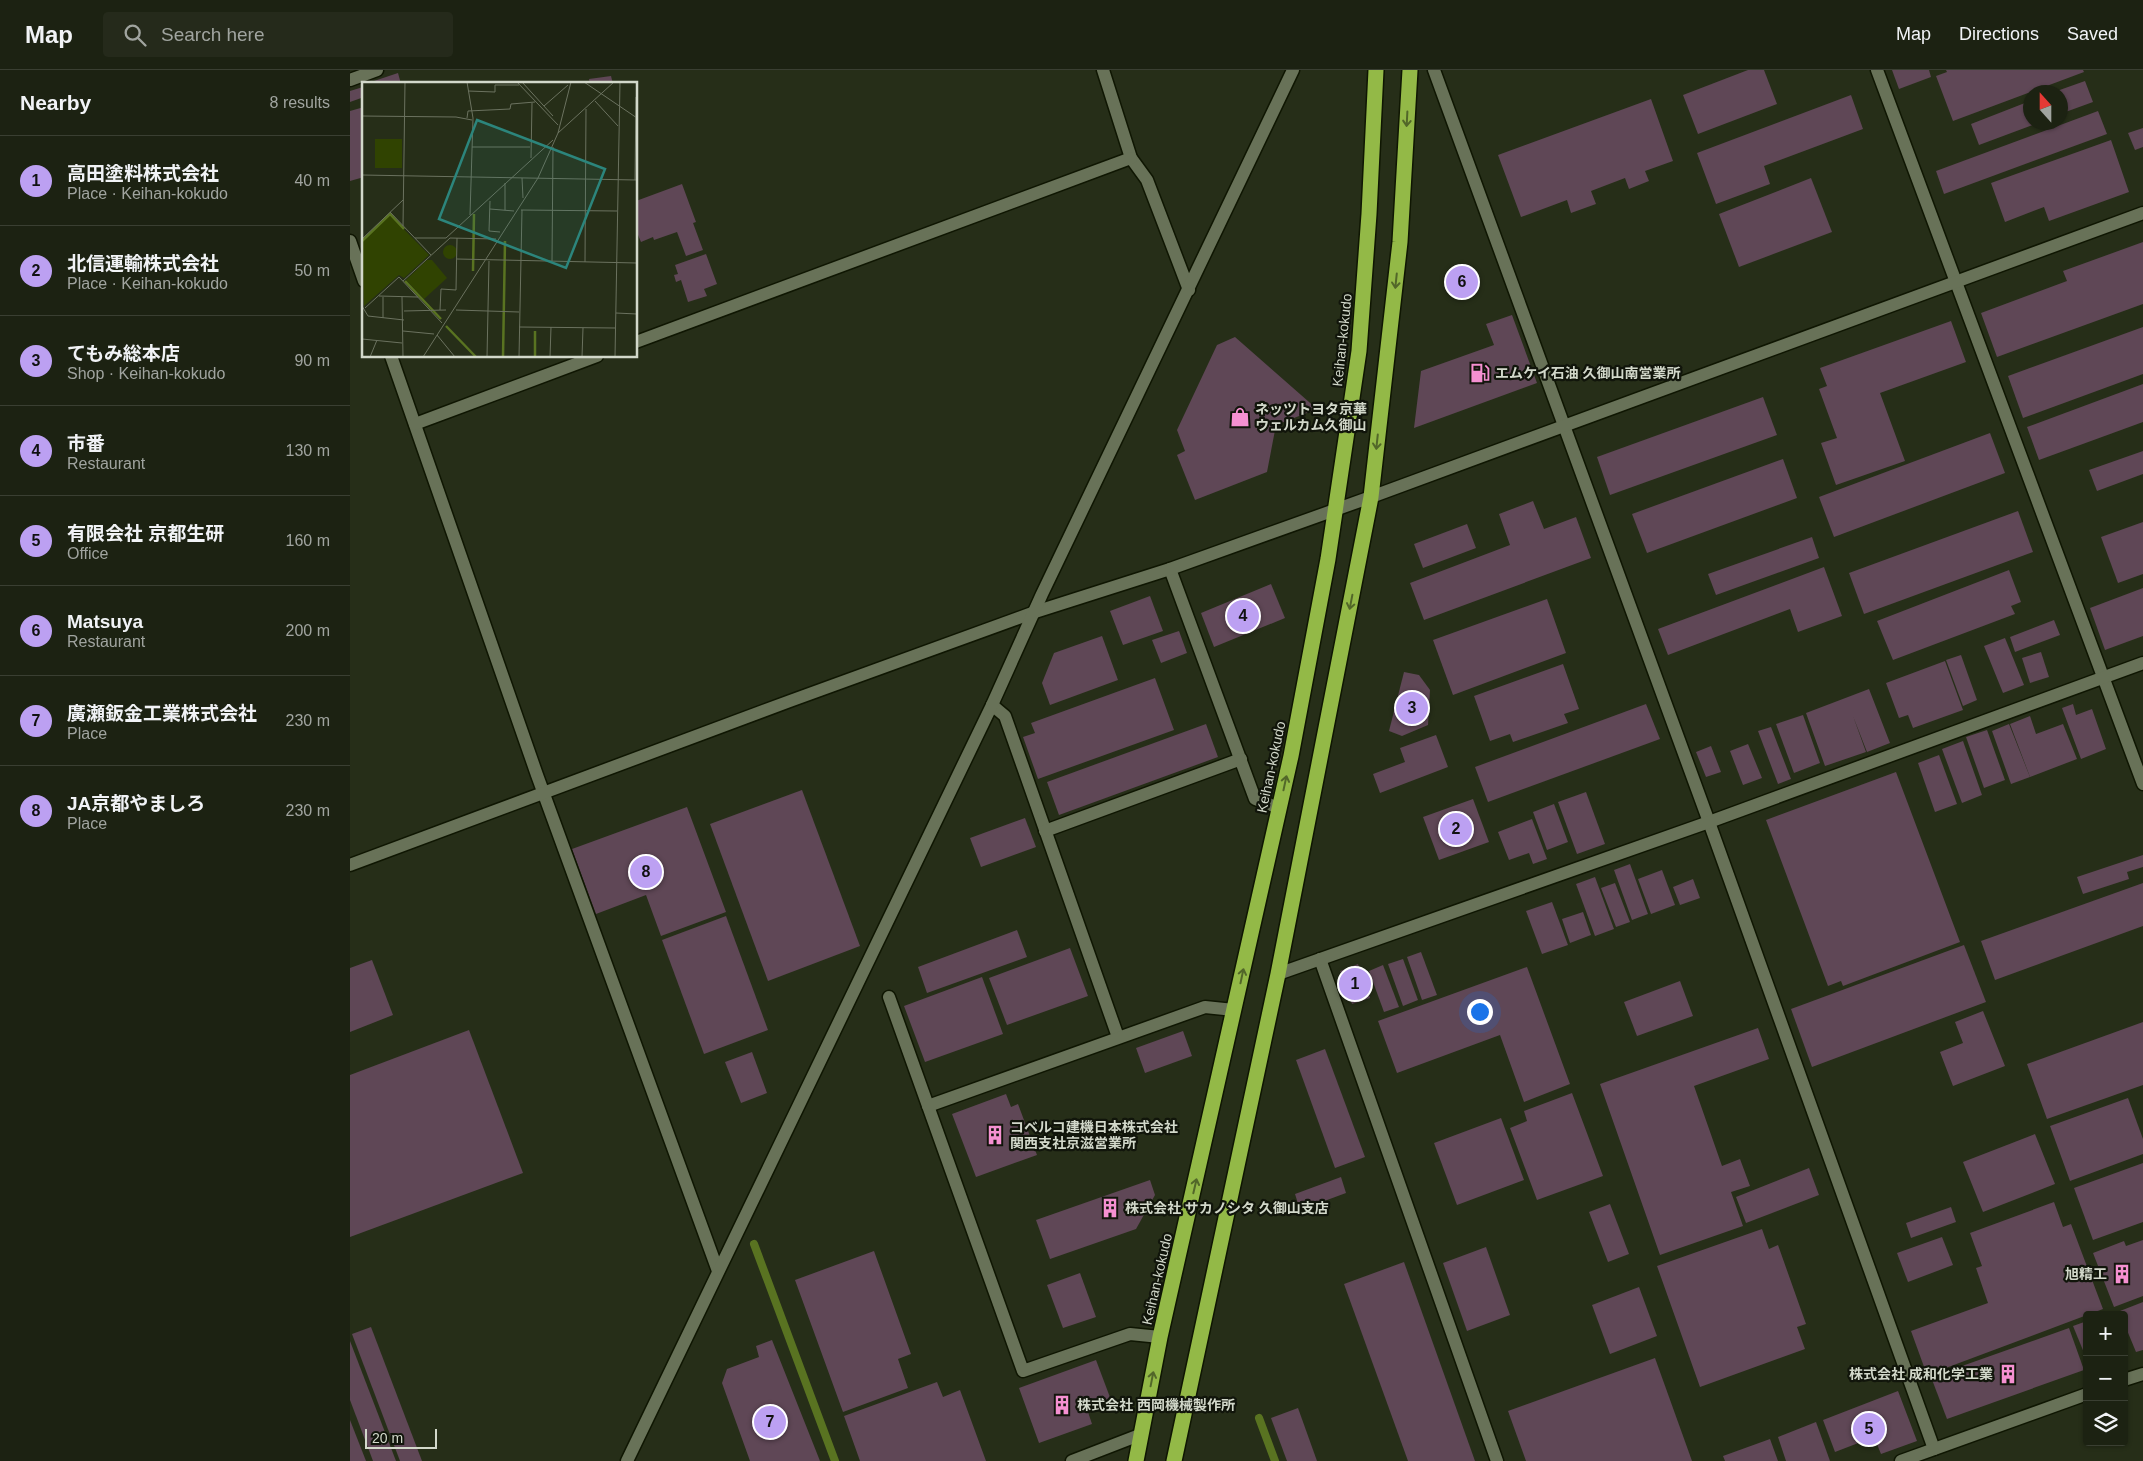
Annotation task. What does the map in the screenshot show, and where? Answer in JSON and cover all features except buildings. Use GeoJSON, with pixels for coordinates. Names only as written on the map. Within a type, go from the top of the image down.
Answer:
{"type":"FeatureCollection","features":[{"type":"Feature","properties":{"kind":"highway","name":"Keihan-kokudo"},"geometry":{"type":"LineString","coordinates":[[1136,1461],[1160,1337],[1279,808],[1303,690],[1335,510],[1359,351],[1370,214],[1376,70]]}},
{"type":"Feature","properties":{"kind":"highway"},"geometry":{"type":"LineString","coordinates":[[1174,1461],[1278,974],[1371,497],[1400,242],[1410,70]]}},
{"type":"Feature","properties":{"kind":"street"},"geometry":{"type":"LineString","coordinates":[[350,80],[377,70]]}},
{"type":"Feature","properties":{"kind":"street"},"geometry":{"type":"LineString","coordinates":[[1103,70],[1131,158],[1146,180],[1190,290]]}},
{"type":"Feature","properties":{"kind":"street"},"geometry":{"type":"LineString","coordinates":[[626,1461],[992,705],[1293,70]]}},
{"type":"Feature","properties":{"kind":"street"},"geometry":{"type":"LineString","coordinates":[[1434,70],[1709,822],[1934,1449]]}},
{"type":"Feature","properties":{"kind":"street"},"geometry":{"type":"LineString","coordinates":[[1877,70],[1954,282],[2143,784]]}},
{"type":"Feature","properties":{"kind":"street"},"geometry":{"type":"LineString","coordinates":[[638,341],[1131,158]]}},
{"type":"Feature","properties":{"kind":"street"},"geometry":{"type":"LineString","coordinates":[[350,865],[1035,612],[1170,569],[1335,510],[2143,213]]}},
{"type":"Feature","properties":{"kind":"street"},"geometry":{"type":"LineString","coordinates":[[350,241],[362,274]]}},
{"type":"Feature","properties":{"kind":"street"},"geometry":{"type":"LineString","coordinates":[[392,358],[544,793],[718,1271]]}},
{"type":"Feature","properties":{"kind":"street"},"geometry":{"type":"LineString","coordinates":[[415,424],[592,358]]}},
{"type":"Feature","properties":{"kind":"street"},"geometry":{"type":"LineString","coordinates":[[1170,569],[1255,799],[1279,808]]}},
{"type":"Feature","properties":{"kind":"street"},"geometry":{"type":"LineString","coordinates":[[1278,974],[1709,822],[2143,663]]}},
{"type":"Feature","properties":{"kind":"street"},"geometry":{"type":"LineString","coordinates":[[992,705],[1005,716],[1118,1037]]}},
{"type":"Feature","properties":{"kind":"street"},"geometry":{"type":"LineString","coordinates":[[1045,831],[1241,759]]}},
{"type":"Feature","properties":{"kind":"street"},"geometry":{"type":"LineString","coordinates":[[1320,959],[1497,1461]]}},
{"type":"Feature","properties":{"kind":"street"},"geometry":{"type":"LineString","coordinates":[[889,997],[1023,1371],[1130,1334],[1160,1337]]}},
{"type":"Feature","properties":{"kind":"street"},"geometry":{"type":"LineString","coordinates":[[928,1106],[1205,1007],[1234,1010]]}},
{"type":"Feature","properties":{"kind":"street"},"geometry":{"type":"LineString","coordinates":[[2128,1379],[2143,1374]]}},
{"type":"Feature","properties":{"kind":"street"},"geometry":{"type":"LineString","coordinates":[[1901,1461],[2083,1395]]}},
{"type":"Feature","properties":{"kind":"street"},"geometry":{"type":"LineString","coordinates":[[1072,1461],[1142,1434]]}},
{"type":"Feature","properties":{"kind":"waterway"},"geometry":{"type":"LineString","coordinates":[[754,1244],[835,1461]]}},
{"type":"Feature","properties":{"kind":"waterway"},"geometry":{"type":"LineString","coordinates":[[1259,1418],[1275,1461]]}},
{"type":"Feature","properties":{"kind":"place","name":"Matsuya"},"geometry":{"type":"Point","coordinates":[1462,282]}},
{"type":"Feature","properties":{"kind":"place","name":"エムケイ石油 久御山南営業所"},"geometry":{"type":"Point","coordinates":[1480,373]}},
{"type":"Feature","properties":{"kind":"place","name":"ネッツトヨタ京華 ウェルカム久御山"},"geometry":{"type":"Point","coordinates":[1240,417]}},
{"type":"Feature","properties":{"kind":"place","name":"市番"},"geometry":{"type":"Point","coordinates":[1243,616]}},
{"type":"Feature","properties":{"kind":"place","name":"てもみ総本店"},"geometry":{"type":"Point","coordinates":[1412,708]}},
{"type":"Feature","properties":{"kind":"place","name":"北信運輸株式会社"},"geometry":{"type":"Point","coordinates":[1456,829]}},
{"type":"Feature","properties":{"kind":"place","name":"JA京都やましろ"},"geometry":{"type":"Point","coordinates":[646,872]}},
{"type":"Feature","properties":{"kind":"place","name":"高田塗料株式会社"},"geometry":{"type":"Point","coordinates":[1355,984]}},
{"type":"Feature","properties":{"kind":"place","name":"コベルコ建機日本株式会社 関西支社京滋営業所"},"geometry":{"type":"Point","coordinates":[995,1135]}},
{"type":"Feature","properties":{"kind":"place","name":"株式会社 サカノシタ 久御山支店"},"geometry":{"type":"Point","coordinates":[1110,1208]}},
{"type":"Feature","properties":{"kind":"place","name":"旭精工"},"geometry":{"type":"Point","coordinates":[2122,1274]}},
{"type":"Feature","properties":{"kind":"place","name":"株式会社 成和化学工業"},"geometry":{"type":"Point","coordinates":[2008,1374]}},
{"type":"Feature","properties":{"kind":"place","name":"株式会社 西岡機械製作所"},"geometry":{"type":"Point","coordinates":[1062,1405]}},
{"type":"Feature","properties":{"kind":"place","name":"廣瀬鈑金工業株式会社"},"geometry":{"type":"Point","coordinates":[770,1422]}},
{"type":"Feature","properties":{"kind":"place","name":"有限会社 京都生研"},"geometry":{"type":"Point","coordinates":[1869,1429]}}]}
